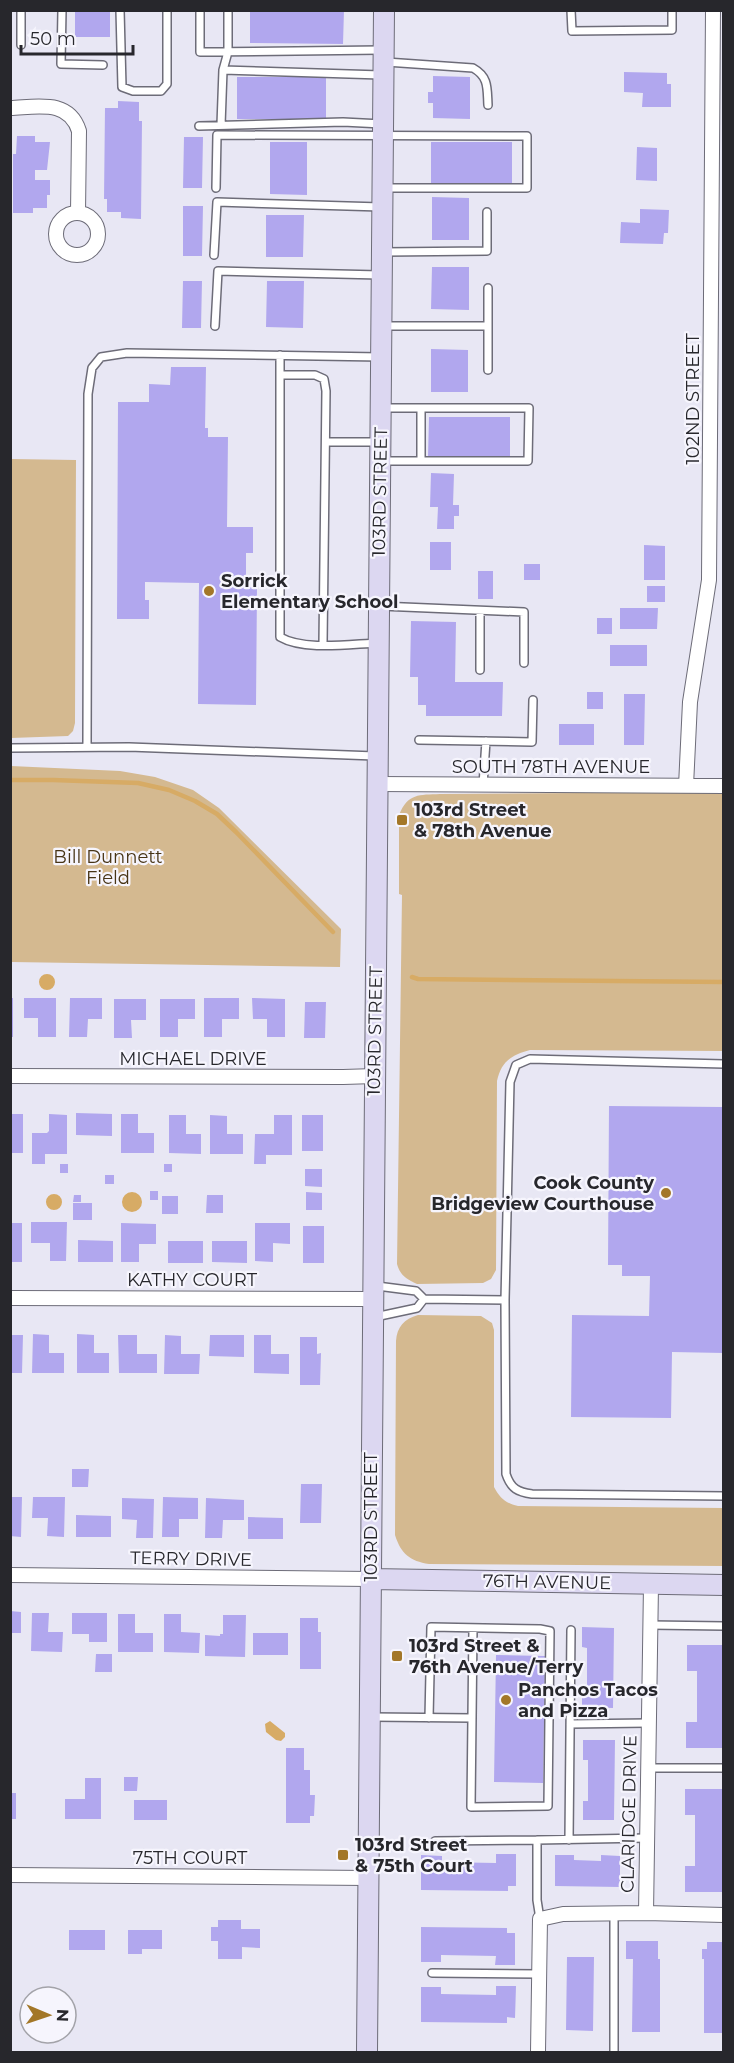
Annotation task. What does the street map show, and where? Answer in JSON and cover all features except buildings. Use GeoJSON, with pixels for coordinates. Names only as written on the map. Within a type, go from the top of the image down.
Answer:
{"type":"FeatureCollection","features":[{"type":"Feature","properties":{"kind":"street","name":"103RD STREET"},"geometry":{"type":"LineString","coordinates":[[367,2052],[384,10]]}},
{"type":"Feature","properties":{"kind":"street","name":"102ND STREET"},"geometry":{"type":"LineString","coordinates":[[686,786],[690,702],[709,580],[713,10]]}},
{"type":"Feature","properties":{"kind":"street"},"geometry":{"type":"LineString","coordinates":[[10,108],[56,108],[67,112],[75,119],[78,131],[78,213]]}},
{"type":"Feature","properties":{"kind":"street","name":"SOUTH 78TH AVENUE"},"geometry":{"type":"LineString","coordinates":[[377,784],[723,786]]}},
{"type":"Feature","properties":{"kind":"street","name":"MICHAEL DRIVE"},"geometry":{"type":"LineString","coordinates":[[10,1076],[375,1076]]}},
{"type":"Feature","properties":{"kind":"street","name":"KATHY COURT"},"geometry":{"type":"LineString","coordinates":[[10,1298],[373,1301]]}},
{"type":"Feature","properties":{"kind":"street","name":"TERRY DRIVE"},"geometry":{"type":"LineString","coordinates":[[10,1575],[370,1579]]}},
{"type":"Feature","properties":{"kind":"street","name":"76TH AVENUE"},"geometry":{"type":"LineString","coordinates":[[370,1579],[723,1585]]}},
{"type":"Feature","properties":{"kind":"street","name":"CLARIDGE DRIVE"},"geometry":{"type":"LineString","coordinates":[[540,1919],[563,1914],[646,1913],[651,1585]]}},
{"type":"Feature","properties":{"kind":"street","name":"75TH COURT"},"geometry":{"type":"LineString","coordinates":[[10,1875],[368,1878]]}},
{"type":"Feature","properties":{"kind":"street"},"geometry":{"type":"LineString","coordinates":[[646,1913],[723,1915]]}},
{"type":"Feature","properties":{"kind":"street"},"geometry":{"type":"LineString","coordinates":[[538,2052],[540,1919]]}},
{"type":"Feature","properties":{"kind":"lane"},"geometry":{"type":"LineString","coordinates":[[21,10],[21,45]]}},
{"type":"Feature","properties":{"kind":"lane"},"geometry":{"type":"LineString","coordinates":[[62,10],[61,64],[103,65]]}},
{"type":"Feature","properties":{"kind":"lane"},"geometry":{"type":"LineString","coordinates":[[120,10],[122,87],[133,92],[161,92],[167,84],[167,10]]}},
{"type":"Feature","properties":{"kind":"lane"},"geometry":{"type":"LineString","coordinates":[[200,10],[200,52],[473,68],[482,73],[487,83],[488,105]]}},
{"type":"Feature","properties":{"kind":"lane"},"geometry":{"type":"LineString","coordinates":[[221,125],[223,70],[228,52],[228,10]]}},
{"type":"Feature","properties":{"kind":"lane"},"geometry":{"type":"LineString","coordinates":[[571,10],[572,31],[672,30],[672,10]]}},
{"type":"Feature","properties":{"kind":"lane"},"geometry":{"type":"LineString","coordinates":[[223,70],[384,62]]}},
{"type":"Feature","properties":{"kind":"lane"},"geometry":{"type":"LineString","coordinates":[[199,126],[343,122],[383,130]]}},
{"type":"Feature","properties":{"kind":"lane"},"geometry":{"type":"LineString","coordinates":[[214,255],[217,202],[383,197],[526,188],[527,136],[383,130],[217,135],[216,188]]}},
{"type":"Feature","properties":{"kind":"lane"},"geometry":{"type":"LineString","coordinates":[[382,252],[487,251],[487,212]]}},
{"type":"Feature","properties":{"kind":"lane"},"geometry":{"type":"LineString","coordinates":[[215,326],[218,272],[382,276]]}},
{"type":"Feature","properties":{"kind":"lane"},"geometry":{"type":"LineString","coordinates":[[488,288],[488,370]]}},
{"type":"Feature","properties":{"kind":"lane"},"geometry":{"type":"LineString","coordinates":[[382,326],[488,326]]}},
{"type":"Feature","properties":{"kind":"lane"},"geometry":{"type":"LineString","coordinates":[[87,746],[88,394],[92,368],[101,357],[127,353],[381,357]]}},
{"type":"Feature","properties":{"kind":"lane"},"geometry":{"type":"LineString","coordinates":[[280,355],[280,637],[289,642],[379,643]]}},
{"type":"Feature","properties":{"kind":"lane"},"geometry":{"type":"LineString","coordinates":[[280,375],[315,375],[324,379],[326,391],[323,644]]}},
{"type":"Feature","properties":{"kind":"lane"},"geometry":{"type":"LineString","coordinates":[[326,442],[421,461],[528,461],[529,408],[381,408]]}},
{"type":"Feature","properties":{"kind":"lane"},"geometry":{"type":"LineString","coordinates":[[421,408],[421,461]]}},
{"type":"Feature","properties":{"kind":"lane"},"geometry":{"type":"LineString","coordinates":[[379,606],[524,612],[524,663]]}},
{"type":"Feature","properties":{"kind":"lane"},"geometry":{"type":"LineString","coordinates":[[480,611],[480,670]]}},
{"type":"Feature","properties":{"kind":"lane"},"geometry":{"type":"LineString","coordinates":[[419,740],[532,742],[533,700]]}},
{"type":"Feature","properties":{"kind":"lane"},"geometry":{"type":"LineString","coordinates":[[483,785],[486,741]]}},
{"type":"Feature","properties":{"kind":"lane"},"geometry":{"type":"LineString","coordinates":[[10,748],[87,746],[378,756]]}},
{"type":"Feature","properties":{"kind":"lane"},"geometry":{"type":"LineString","coordinates":[[723,1064],[530,1059],[516,1065],[510,1082],[506,1300],[506,1474],[509,1484],[519,1492],[532,1494],[723,1496]]}},
{"type":"Feature","properties":{"kind":"lane"},"geometry":{"type":"LineString","coordinates":[[373,1301],[416,1291],[424,1299],[506,1300]]}},
{"type":"Feature","properties":{"kind":"lane"},"geometry":{"type":"LineString","coordinates":[[373,1301],[417,1308],[424,1299]]}},
{"type":"Feature","properties":{"kind":"lane"},"geometry":{"type":"LineString","coordinates":[[650,1625],[723,1626]]}},
{"type":"Feature","properties":{"kind":"lane"},"geometry":{"type":"LineString","coordinates":[[429,1718],[431,1627],[473,1628],[550,1631],[548,1806],[471,1807],[473,1628]]}},
{"type":"Feature","properties":{"kind":"lane"},"geometry":{"type":"LineString","coordinates":[[569,1840],[571,1630]]}},
{"type":"Feature","properties":{"kind":"lane"},"geometry":{"type":"LineString","coordinates":[[369,1717],[472,1718]]}},
{"type":"Feature","properties":{"kind":"lane"},"geometry":{"type":"LineString","coordinates":[[570,1724],[648,1723]]}},
{"type":"Feature","properties":{"kind":"lane"},"geometry":{"type":"LineString","coordinates":[[648,1768],[723,1768]]}},
{"type":"Feature","properties":{"kind":"lane"},"geometry":{"type":"LineString","coordinates":[[435,1841],[647,1838]]}},
{"type":"Feature","properties":{"kind":"lane"},"geometry":{"type":"LineString","coordinates":[[537,1840],[537,1900],[540,1919]]}},
{"type":"Feature","properties":{"kind":"lane"},"geometry":{"type":"LineString","coordinates":[[614,1913],[614,2052]]}},
{"type":"Feature","properties":{"kind":"lane"},"geometry":{"type":"LineString","coordinates":[[432,1973],[538,1974]]}},
{"type":"Feature","properties":{"kind":"green space"},"geometry":{"type":"Polygon","coordinates":[[[11,459],[76,460],[75,723],[73,731],[68,736],[11,738],[11,459]]]}},
{"type":"Feature","properties":{"kind":"green space","name":"Bill Dunnett Field"},"geometry":{"type":"Polygon","coordinates":[[[11,766],[120,771],[155,777],[193,790],[219,808],[341,929],[340,967],[11,962],[11,766]]]}},
{"type":"Feature","properties":{"kind":"green space"},"geometry":{"type":"Polygon","coordinates":[[[723,792],[723,1051],[530,1050],[512,1057],[504,1064],[497,1081],[496,1270],[491,1279],[483,1283],[417,1284],[407,1278],[397,1264],[402,895],[399,894],[399,815],[402,808],[415,797],[440,794],[723,792]]]}},
{"type":"Feature","properties":{"kind":"green space"},"geometry":{"type":"Polygon","coordinates":[[[418,1315],[481,1316],[492,1323],[494,1330],[494,1487],[503,1500],[518,1506],[723,1508],[723,1566],[429,1564],[407,1556],[395,1535],[396,1341],[402,1324],[418,1315]]]}},
{"type":"Feature","properties":{"kind":"shaded area"},"geometry":{"type":"Polygon","coordinates":[[[44,974],[50,974],[55,982],[53,988],[44,990],[39,985],[39,979],[44,974]]]}},
{"type":"Feature","properties":{"kind":"shaded area"},"geometry":{"type":"Polygon","coordinates":[[[132,1192],[139,1195],[142,1202],[139,1209],[132,1212],[125,1209],[122,1202],[125,1195],[132,1192]]]}},
{"type":"Feature","properties":{"kind":"shaded area"},"geometry":{"type":"Polygon","coordinates":[[[51,1194],[57,1194],[62,1202],[60,1208],[51,1210],[46,1205],[46,1199],[51,1194]]]}},
{"type":"Feature","properties":{"kind":"shaded area"},"geometry":{"type":"Polygon","coordinates":[[[270,1721],[285,1733],[281,1741],[266,1732],[265,1724],[270,1721]]]}},
{"type":"Feature","properties":{"kind":"waterway"},"geometry":{"type":"LineString","coordinates":[[10,780],[138,783],[169,790],[195,801],[217,814],[236,832],[333,932]]}},
{"type":"Feature","properties":{"kind":"waterway"},"geometry":{"type":"LineString","coordinates":[[412,977],[418,979],[724,982]]}},
{"type":"Feature","properties":{"kind":"place","name":"Sorrick Elementary School"},"geometry":{"type":"Point","coordinates":[209,591]}},
{"type":"Feature","properties":{"kind":"place","name":"103rd Street & 78th Avenue"},"geometry":{"type":"Point","coordinates":[402,820]}},
{"type":"Feature","properties":{"kind":"place","name":"Cook County Bridgeview Courthouse"},"geometry":{"type":"Point","coordinates":[666,1193]}},
{"type":"Feature","properties":{"kind":"place","name":"103rd Street & 76th Avenue/Terry"},"geometry":{"type":"Point","coordinates":[397,1656]}},
{"type":"Feature","properties":{"kind":"place","name":"Panchos Tacos and Pizza"},"geometry":{"type":"Point","coordinates":[506,1700]}},
{"type":"Feature","properties":{"kind":"place","name":"103rd Street & 75th Court"},"geometry":{"type":"Point","coordinates":[343,1855]}}]}
